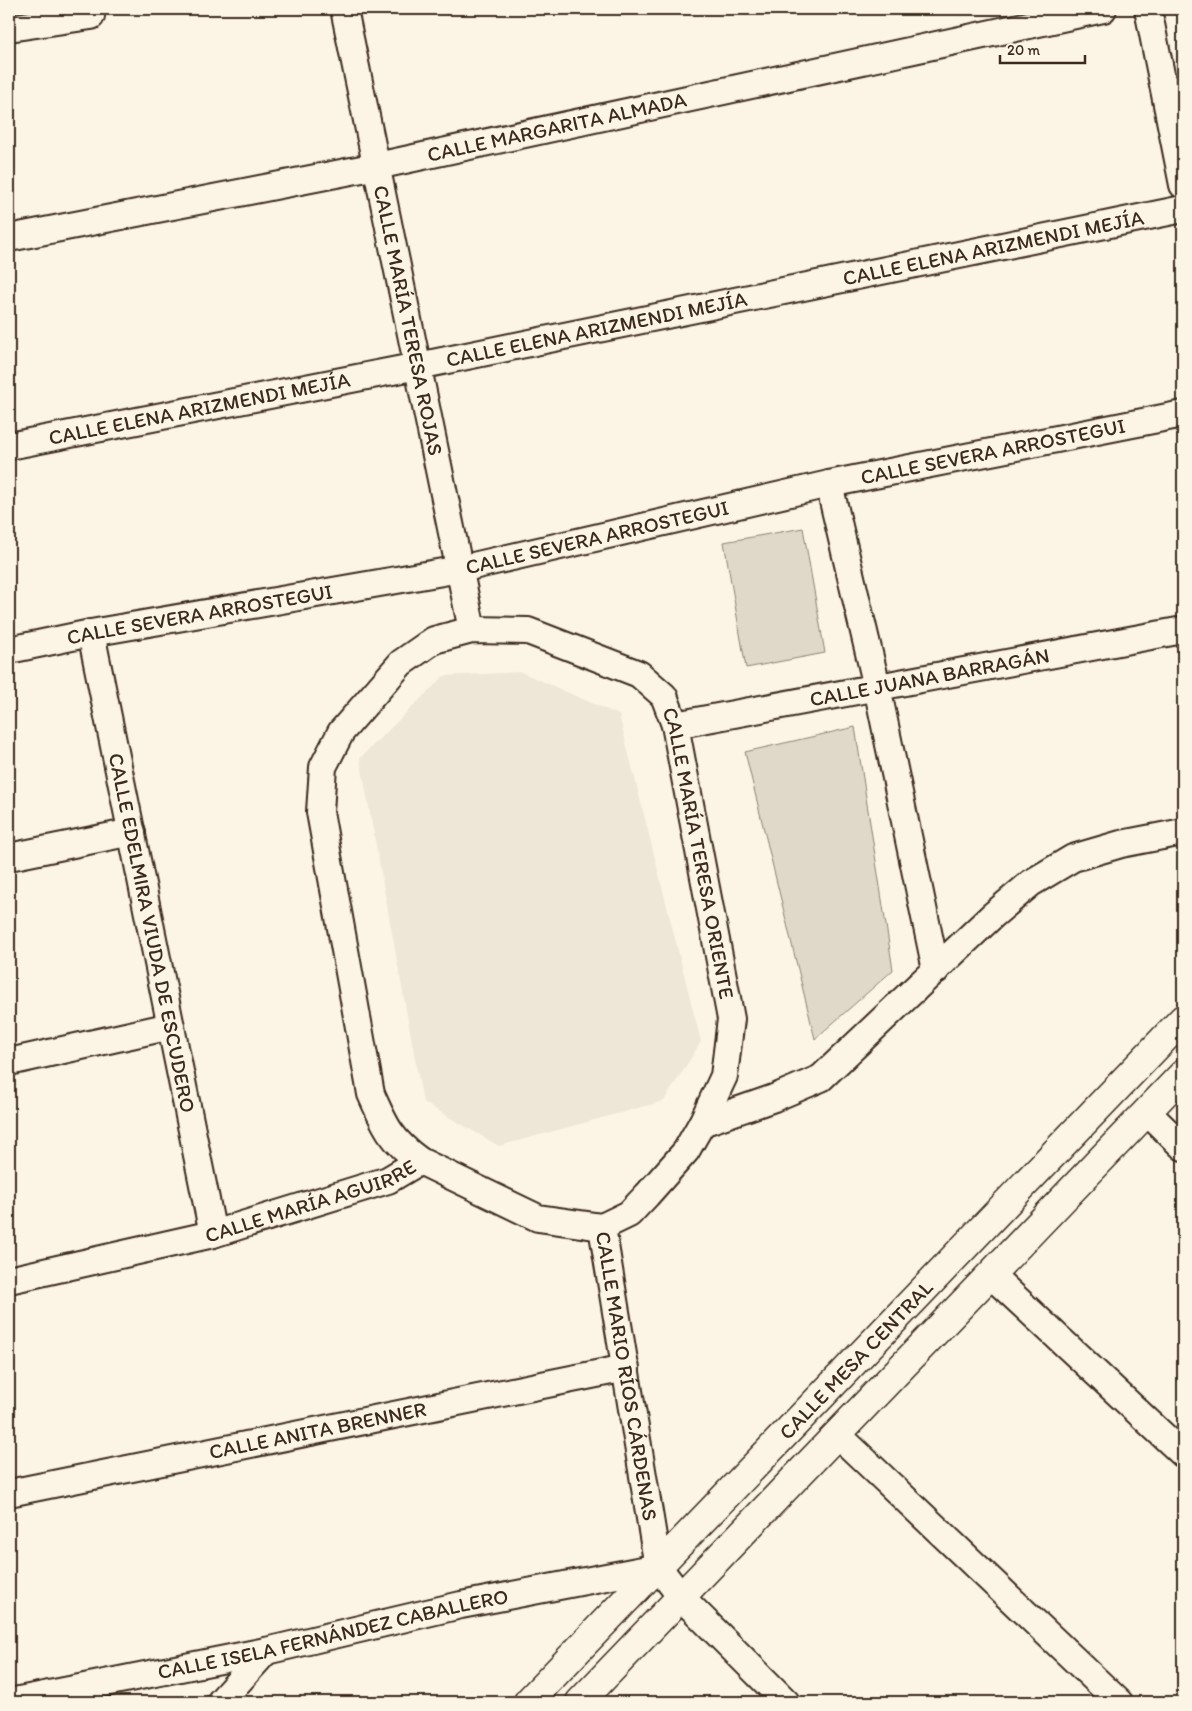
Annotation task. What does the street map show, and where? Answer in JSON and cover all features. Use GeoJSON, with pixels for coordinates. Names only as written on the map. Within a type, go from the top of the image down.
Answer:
{"type":"FeatureCollection","features":[{"type":"Feature","properties":{"kind":"main road","name":"CALLE MESA CENTRAL"},"geometry":{"type":"LineString","coordinates":[[528,1702],[1183,1019]]}},
{"type":"Feature","properties":{"kind":"main road","name":"CALLE MESA CENTRAL"},"geometry":{"type":"LineString","coordinates":[[580,1702],[682,1598],[1183,1074]]}},
{"type":"Feature","properties":{"kind":"street","name":"CALLE MARÍA TERESA ROJAS"},"geometry":{"type":"LineString","coordinates":[[344,9],[472,630]]}},
{"type":"Feature","properties":{"kind":"street","name":"CALLE MARGARITA ALMADA"},"geometry":{"type":"LineString","coordinates":[[9,238],[377,166],[1103,9]]}},
{"type":"Feature","properties":{"kind":"street"},"geometry":{"type":"LineString","coordinates":[[1148,9],[1178,129],[1183,185]]}},
{"type":"Feature","properties":{"kind":"street"},"geometry":{"type":"LineString","coordinates":[[9,28],[92,16]]}},
{"type":"Feature","properties":{"kind":"street","name":"CALLE ELENA ARIZMENDI MEJÍA"},"geometry":{"type":"LineString","coordinates":[[9,446],[418,366],[1183,209]]}},
{"type":"Feature","properties":{"kind":"street","name":"CALLE SEVERA ARROSTEGUI"},"geometry":{"type":"LineString","coordinates":[[9,650],[92,633],[460,568],[829,484],[1183,414]]}},
{"type":"Feature","properties":{"kind":"street"},"geometry":{"type":"LineString","coordinates":[[829,484],[877,687],[936,970]]}},
{"type":"Feature","properties":{"kind":"street","name":"CALLE MARÍA TERESA ORIENTE"},"geometry":{"type":"LineString","coordinates":[[420,1161],[402,1148],[385,1127],[371,1094],[320,812],[323,767],[341,732],[401,663],[434,640],[472,630],[528,631],[639,674],[664,696],[676,725],[731,1019],[724,1076],[702,1123]]}},
{"type":"Feature","properties":{"kind":"street","name":"CALLE JUANA BARRAGÁN"},"geometry":{"type":"LineString","coordinates":[[676,725],[1183,630]]}},
{"type":"Feature","properties":{"kind":"street","name":"CALLE EDELMIRA VIUDA DE ESCUDERO"},"geometry":{"type":"LineString","coordinates":[[92,633],[214,1234]]}},
{"type":"Feature","properties":{"kind":"street"},"geometry":{"type":"LineString","coordinates":[[9,857],[132,832]]}},
{"type":"Feature","properties":{"kind":"street"},"geometry":{"type":"LineString","coordinates":[[702,1123],[774,1098],[821,1078],[992,916],[1031,883],[1073,858],[1121,844],[1183,832]]}},
{"type":"Feature","properties":{"kind":"street"},"geometry":{"type":"LineString","coordinates":[[9,1062],[172,1026]]}},
{"type":"Feature","properties":{"kind":"street"},"geometry":{"type":"LineString","coordinates":[[1147,1112],[1183,1147]]}},
{"type":"Feature","properties":{"kind":"street","name":"CALLE MARIO RÍOS CÁRDENAS"},"geometry":{"type":"LineString","coordinates":[[658,1566],[602,1227],[629,1214],[686,1151],[702,1123]]}},
{"type":"Feature","properties":{"kind":"street","name":"CALLE MARÍA AGUIRRE"},"geometry":{"type":"LineString","coordinates":[[9,1280],[214,1234],[388,1180],[420,1161],[538,1218],[566,1224],[602,1227]]}},
{"type":"Feature","properties":{"kind":"street"},"geometry":{"type":"LineString","coordinates":[[991,1275],[1183,1454]]}},
{"type":"Feature","properties":{"kind":"street","name":"CALLE ANITA BRENNER"},"geometry":{"type":"LineString","coordinates":[[9,1493],[626,1368]]}},
{"type":"Feature","properties":{"kind":"street"},"geometry":{"type":"LineString","coordinates":[[838,1435],[1119,1702]]}},
{"type":"Feature","properties":{"kind":"street"},"geometry":{"type":"LineString","coordinates":[[658,1566],[682,1598],[786,1702]]}},
{"type":"Feature","properties":{"kind":"street","name":"CALLE ISELA FERNÁNDEZ CABALLERO"},"geometry":{"type":"LineString","coordinates":[[9,1702],[266,1652],[461,1605],[658,1566]]}},
{"type":"Feature","properties":{"kind":"street"},"geometry":{"type":"LineString","coordinates":[[220,1702],[266,1652]]}},
{"type":"Feature","properties":{"kind":"shaded area"},"geometry":{"type":"Polygon","coordinates":[[[803,528],[825,653],[746,668],[724,542],[803,528]]]}},
{"type":"Feature","properties":{"kind":"shaded area"},"geometry":{"type":"Polygon","coordinates":[[[521,672],[619,715],[701,1042],[664,1101],[499,1146],[423,1102],[360,758],[444,676],[521,672]]]}},
{"type":"Feature","properties":{"kind":"shaded area"},"geometry":{"type":"Polygon","coordinates":[[[855,727],[893,970],[815,1039],[745,752],[855,727]]]}}]}
